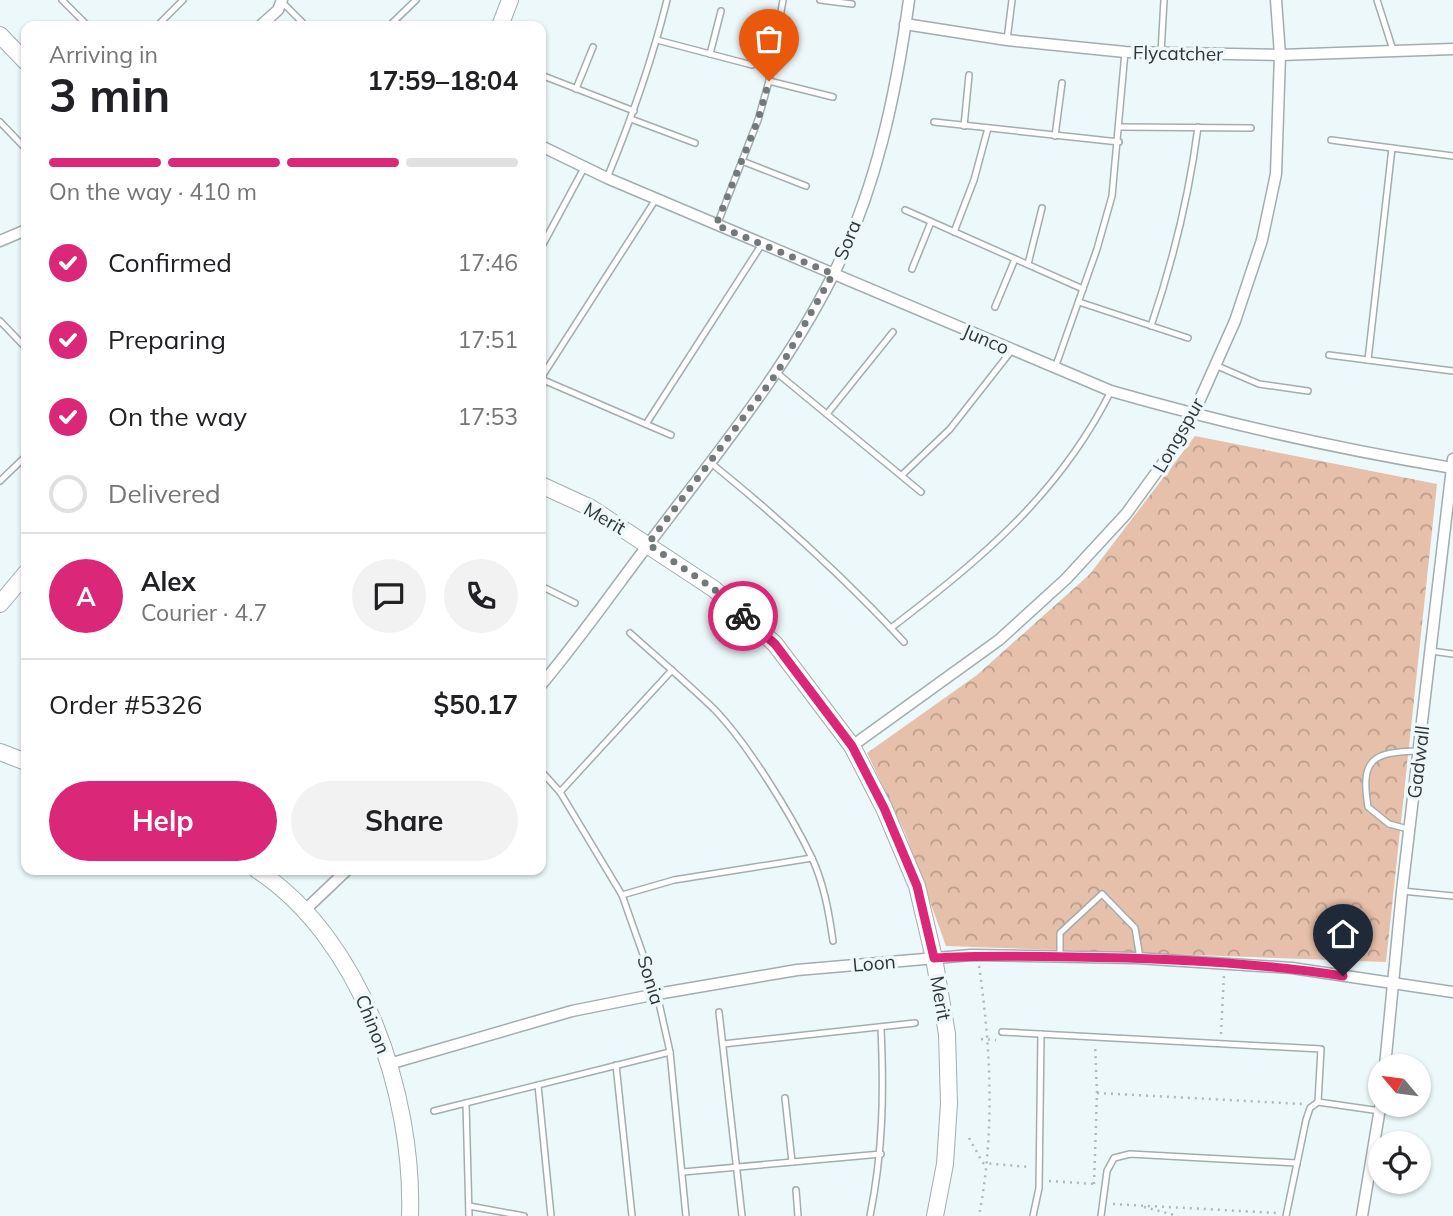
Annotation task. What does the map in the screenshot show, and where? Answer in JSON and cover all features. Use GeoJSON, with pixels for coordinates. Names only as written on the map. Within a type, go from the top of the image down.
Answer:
{"type":"FeatureCollection","features":[{"type":"Feature","properties":{"kind":"street"},"geometry":{"type":"LineString","coordinates":[[502,21],[510,0]]}},
{"type":"Feature","properties":{"kind":"street","name":"Sora"},"geometry":{"type":"LineString","coordinates":[[546,678],[777,373],[833,274],[858,214],[878,155],[895,90],[909,0]]}},
{"type":"Feature","properties":{"kind":"street","name":"Longspur"},"geometry":{"type":"LineString","coordinates":[[852,746],[999,640],[1066,579],[1126,514],[1169,455],[1193,415],[1236,321],[1262,240],[1276,174],[1280,55],[1276,0]]}},
{"type":"Feature","properties":{"kind":"street"},"geometry":{"type":"LineString","coordinates":[[266,21],[278,10],[282,1]]}},
{"type":"Feature","properties":{"kind":"street","name":"Flycatcher"},"geometry":{"type":"LineString","coordinates":[[905,24],[1007,40],[1125,52],[1280,55],[1453,49]]}},
{"type":"Feature","properties":{"kind":"street"},"geometry":{"type":"LineString","coordinates":[[0,35],[21,57]]}},
{"type":"Feature","properties":{"kind":"street","name":"Junco"},"geometry":{"type":"LineString","coordinates":[[546,148],[716,225],[1111,391],[1193,415],[1317,443],[1453,465]]}},
{"type":"Feature","properties":{"kind":"street"},"geometry":{"type":"LineString","coordinates":[[0,241],[21,232]]}},
{"type":"Feature","properties":{"kind":"street","name":"Gadwall"},"geometry":{"type":"LineString","coordinates":[[1386,1054],[1402,891],[1453,465]]}},
{"type":"Feature","properties":{"kind":"street","name":"Merit"},"geometry":{"type":"LineString","coordinates":[[546,487],[591,508],[714,589],[775,644],[852,746],[884,808],[917,886],[934,958],[947,1034],[949,1103],[945,1164],[935,1216]]}},
{"type":"Feature","properties":{"kind":"street"},"geometry":{"type":"LineString","coordinates":[[0,604],[21,579]]}},
{"type":"Feature","properties":{"kind":"street"},"geometry":{"type":"LineString","coordinates":[[0,752],[21,760]]}},
{"type":"Feature","properties":{"kind":"street","name":"Chinon"},"geometry":{"type":"LineString","coordinates":[[263,875],[305,910],[353,976],[389,1064],[408,1146],[410,1216]]}},
{"type":"Feature","properties":{"kind":"street"},"geometry":{"type":"LineString","coordinates":[[305,910],[342,875]]}},
{"type":"Feature","properties":{"kind":"street","name":"Loon"},"geometry":{"type":"LineString","coordinates":[[389,1064],[572,1011],[657,994],[797,970],[934,958],[1140,958],[1292,968],[1453,992]]}},
{"type":"Feature","properties":{"kind":"street"},"geometry":{"type":"LineString","coordinates":[[1362,1216],[1378,1117]]}},
{"type":"Feature","properties":{"kind":"lane"},"geometry":{"type":"LineString","coordinates":[[62,0],[83,21]]}},
{"type":"Feature","properties":{"kind":"lane"},"geometry":{"type":"LineString","coordinates":[[162,21],[183,0]]}},
{"type":"Feature","properties":{"kind":"lane"},"geometry":{"type":"LineString","coordinates":[[394,21],[416,0]]}},
{"type":"Feature","properties":{"kind":"lane"},"geometry":{"type":"LineString","coordinates":[[607,178],[634,111],[667,0]]}},
{"type":"Feature","properties":{"kind":"lane"},"geometry":{"type":"LineString","coordinates":[[716,225],[742,161],[769,81],[783,0]]}},
{"type":"Feature","properties":{"kind":"lane"},"geometry":{"type":"LineString","coordinates":[[821,0],[852,5]]}},
{"type":"Feature","properties":{"kind":"lane"},"geometry":{"type":"LineString","coordinates":[[1007,40],[1012,0]]}},
{"type":"Feature","properties":{"kind":"lane"},"geometry":{"type":"LineString","coordinates":[[1161,53],[1164,0]]}},
{"type":"Feature","properties":{"kind":"lane"},"geometry":{"type":"LineString","coordinates":[[1377,0],[1394,53]]}},
{"type":"Feature","properties":{"kind":"lane"},"geometry":{"type":"LineString","coordinates":[[282,1],[301,21]]}},
{"type":"Feature","properties":{"kind":"lane"},"geometry":{"type":"LineString","coordinates":[[710,54],[721,11]]}},
{"type":"Feature","properties":{"kind":"lane"},"geometry":{"type":"LineString","coordinates":[[657,40],[752,65]]}},
{"type":"Feature","properties":{"kind":"lane"},"geometry":{"type":"LineString","coordinates":[[576,89],[593,47]]}},
{"type":"Feature","properties":{"kind":"lane"},"geometry":{"type":"LineString","coordinates":[[1055,368],[1112,196],[1119,142],[1125,52]]}},
{"type":"Feature","properties":{"kind":"lane"},"geometry":{"type":"LineString","coordinates":[[964,126],[969,75]]}},
{"type":"Feature","properties":{"kind":"lane"},"geometry":{"type":"LineString","coordinates":[[546,77],[634,111]]}},
{"type":"Feature","properties":{"kind":"lane"},"geometry":{"type":"LineString","coordinates":[[769,81],[833,97]]}},
{"type":"Feature","properties":{"kind":"lane"},"geometry":{"type":"LineString","coordinates":[[1055,136],[1062,83]]}},
{"type":"Feature","properties":{"kind":"lane"},"geometry":{"type":"LineString","coordinates":[[631,119],[695,144]]}},
{"type":"Feature","properties":{"kind":"lane"},"geometry":{"type":"LineString","coordinates":[[0,122],[21,144]]}},
{"type":"Feature","properties":{"kind":"lane"},"geometry":{"type":"LineString","coordinates":[[934,122],[1119,142]]}},
{"type":"Feature","properties":{"kind":"lane"},"geometry":{"type":"LineString","coordinates":[[1120,127],[1251,128]]}},
{"type":"Feature","properties":{"kind":"lane"},"geometry":{"type":"LineString","coordinates":[[1151,326],[1173,261],[1191,184],[1198,127]]}},
{"type":"Feature","properties":{"kind":"lane"},"geometry":{"type":"LineString","coordinates":[[954,232],[974,180],[988,128]]}},
{"type":"Feature","properties":{"kind":"lane"},"geometry":{"type":"LineString","coordinates":[[1331,139],[1453,156]]}},
{"type":"Feature","properties":{"kind":"lane"},"geometry":{"type":"LineString","coordinates":[[1368,360],[1392,148]]}},
{"type":"Feature","properties":{"kind":"lane"},"geometry":{"type":"LineString","coordinates":[[742,161],[806,186]]}},
{"type":"Feature","properties":{"kind":"lane"},"geometry":{"type":"LineString","coordinates":[[546,238],[584,167]]}},
{"type":"Feature","properties":{"kind":"lane"},"geometry":{"type":"LineString","coordinates":[[546,370],[656,199]]}},
{"type":"Feature","properties":{"kind":"lane"},"geometry":{"type":"LineString","coordinates":[[1028,264],[1042,208]]}},
{"type":"Feature","properties":{"kind":"lane"},"geometry":{"type":"LineString","coordinates":[[905,210],[1083,289]]}},
{"type":"Feature","properties":{"kind":"lane"},"geometry":{"type":"LineString","coordinates":[[912,269],[931,222]]}},
{"type":"Feature","properties":{"kind":"lane"},"geometry":{"type":"LineString","coordinates":[[646,424],[762,244]]}},
{"type":"Feature","properties":{"kind":"lane"},"geometry":{"type":"LineString","coordinates":[[995,307],[1015,259]]}},
{"type":"Feature","properties":{"kind":"lane"},"geometry":{"type":"LineString","coordinates":[[1079,302],[1188,338]]}},
{"type":"Feature","properties":{"kind":"lane"},"geometry":{"type":"LineString","coordinates":[[0,321],[21,343]]}},
{"type":"Feature","properties":{"kind":"lane"},"geometry":{"type":"LineString","coordinates":[[827,414],[893,332]]}},
{"type":"Feature","properties":{"kind":"lane"},"geometry":{"type":"LineString","coordinates":[[902,475],[950,429],[1012,350]]}},
{"type":"Feature","properties":{"kind":"lane"},"geometry":{"type":"LineString","coordinates":[[1329,355],[1453,371]]}},
{"type":"Feature","properties":{"kind":"lane"},"geometry":{"type":"LineString","coordinates":[[1215,365],[1259,384],[1308,391]]}},
{"type":"Feature","properties":{"kind":"lane"},"geometry":{"type":"LineString","coordinates":[[777,373],[920,492]]}},
{"type":"Feature","properties":{"kind":"lane"},"geometry":{"type":"LineString","coordinates":[[546,380],[671,435]]}},
{"type":"Feature","properties":{"kind":"lane"},"geometry":{"type":"LineString","coordinates":[[891,628],[1006,534],[1054,481],[1094,424],[1111,391]]}},
{"type":"Feature","properties":{"kind":"lane"},"geometry":{"type":"LineString","coordinates":[[0,481],[21,461]]}},
{"type":"Feature","properties":{"kind":"lane"},"geometry":{"type":"LineString","coordinates":[[710,463],[807,544],[904,642]]}},
{"type":"Feature","properties":{"kind":"lane"},"geometry":{"type":"LineString","coordinates":[[546,588],[575,603]]}},
{"type":"Feature","properties":{"kind":"lane"},"geometry":{"type":"LineString","coordinates":[[630,633],[716,711],[752,758],[812,858],[827,903],[833,941]]}},
{"type":"Feature","properties":{"kind":"lane"},"geometry":{"type":"LineString","coordinates":[[1431,651],[1453,654]]}},
{"type":"Feature","properties":{"kind":"lane"},"geometry":{"type":"LineString","coordinates":[[560,792],[672,670]]}},
{"type":"Feature","properties":{"kind":"lane"},"geometry":{"type":"LineString","coordinates":[[1410,829],[1389,824],[1368,807],[1364,784],[1370,764],[1387,751],[1419,751]]}},
{"type":"Feature","properties":{"kind":"lane","name":"Sonia"},"geometry":{"type":"LineString","coordinates":[[546,777],[560,792],[622,895],[657,994],[670,1052],[687,1216]]}},
{"type":"Feature","properties":{"kind":"lane"},"geometry":{"type":"LineString","coordinates":[[622,895],[674,880],[812,858]]}},
{"type":"Feature","properties":{"kind":"lane"},"geometry":{"type":"LineString","coordinates":[[1402,891],[1453,896]]}},
{"type":"Feature","properties":{"kind":"lane"},"geometry":{"type":"LineString","coordinates":[[1060,957],[1060,933],[1102,894],[1135,928],[1140,958]]}},
{"type":"Feature","properties":{"kind":"lane"},"geometry":{"type":"LineString","coordinates":[[719,1012],[742,1216]]}},
{"type":"Feature","properties":{"kind":"lane"},"geometry":{"type":"LineString","coordinates":[[723,1044],[915,1023]]}},
{"type":"Feature","properties":{"kind":"lane"},"geometry":{"type":"LineString","coordinates":[[870,1216],[881,1154],[884,1092],[881,1028]]}},
{"type":"Feature","properties":{"kind":"lane"},"geometry":{"type":"LineString","coordinates":[[1002,1032],[1321,1049],[1316,1103]]}},
{"type":"Feature","properties":{"kind":"lane"},"geometry":{"type":"LineString","coordinates":[[1033,1216],[1040,1181],[1041,1034]]}},
{"type":"Feature","properties":{"kind":"lane"},"geometry":{"type":"LineString","coordinates":[[434,1111],[670,1052]]}},
{"type":"Feature","properties":{"kind":"lane"},"geometry":{"type":"LineString","coordinates":[[616,1065],[632,1216]]}},
{"type":"Feature","properties":{"kind":"lane"},"geometry":{"type":"LineString","coordinates":[[538,1085],[551,1216]]}},
{"type":"Feature","properties":{"kind":"lane"},"geometry":{"type":"LineString","coordinates":[[785,1098],[792,1162]]}},
{"type":"Feature","properties":{"kind":"lane"},"geometry":{"type":"LineString","coordinates":[[466,1103],[470,1216]]}},
{"type":"Feature","properties":{"kind":"lane"},"geometry":{"type":"LineString","coordinates":[[1287,1215],[1310,1108],[1316,1103],[1368,1105]]}},
{"type":"Feature","properties":{"kind":"lane"},"geometry":{"type":"LineString","coordinates":[[683,1172],[881,1154]]}},
{"type":"Feature","properties":{"kind":"lane"},"geometry":{"type":"LineString","coordinates":[[1101,1216],[1107,1171],[1114,1158],[1130,1154],[1297,1163]]}},
{"type":"Feature","properties":{"kind":"lane"},"geometry":{"type":"LineString","coordinates":[[796,1190],[797,1216]]}},
{"type":"Feature","properties":{"kind":"lane"},"geometry":{"type":"LineString","coordinates":[[469,1206],[524,1216]]}},
{"type":"Feature","properties":{"kind":"path"},"geometry":{"type":"LineString","coordinates":[[978,956],[988,1039],[990,1099],[986,1164],[979,1216]]}},
{"type":"Feature","properties":{"kind":"path"},"geometry":{"type":"LineString","coordinates":[[1220,1044],[1224,964]]}},
{"type":"Feature","properties":{"kind":"path"},"geometry":{"type":"LineString","coordinates":[[981,1039],[998,1040],[1002,1032]]}},
{"type":"Feature","properties":{"kind":"path"},"geometry":{"type":"LineString","coordinates":[[1094,1184],[1097,1093],[1095,1037]]}},
{"type":"Feature","properties":{"kind":"path"},"geometry":{"type":"LineString","coordinates":[[1097,1093],[1316,1103]]}},
{"type":"Feature","properties":{"kind":"path"},"geometry":{"type":"LineString","coordinates":[[969,1138],[974,1143],[981,1161],[986,1164],[1040,1167]]}},
{"type":"Feature","properties":{"kind":"path"},"geometry":{"type":"LineString","coordinates":[[1040,1181],[1105,1185]]}},
{"type":"Feature","properties":{"kind":"path"},"geometry":{"type":"LineString","coordinates":[[1102,1204],[1287,1215]]}},
{"type":"Feature","properties":{"kind":"path"},"geometry":{"type":"LineString","coordinates":[[1138,1206],[1178,1216]]}},
{"type":"Feature","properties":{"kind":"green space"},"geometry":{"type":"Polygon","coordinates":[[[1195,436],[1437,484],[1386,962],[946,946],[906,835],[867,753],[977,675],[1090,574],[1195,436]]]}},
{"type":"Feature","properties":{"kind":"way so far"},"geometry":{"type":"LineString","coordinates":[[743,616],[714,589],[648,544],[777,373],[833,274],[716,225],[758,120],[769,81]]}},
{"type":"Feature","properties":{"kind":"route"},"geometry":{"type":"LineString","coordinates":[[743,616],[775,644],[852,746],[884,808],[917,886],[934,958],[971,955],[1136,958],[1292,968],[1343,976]]}}]}
